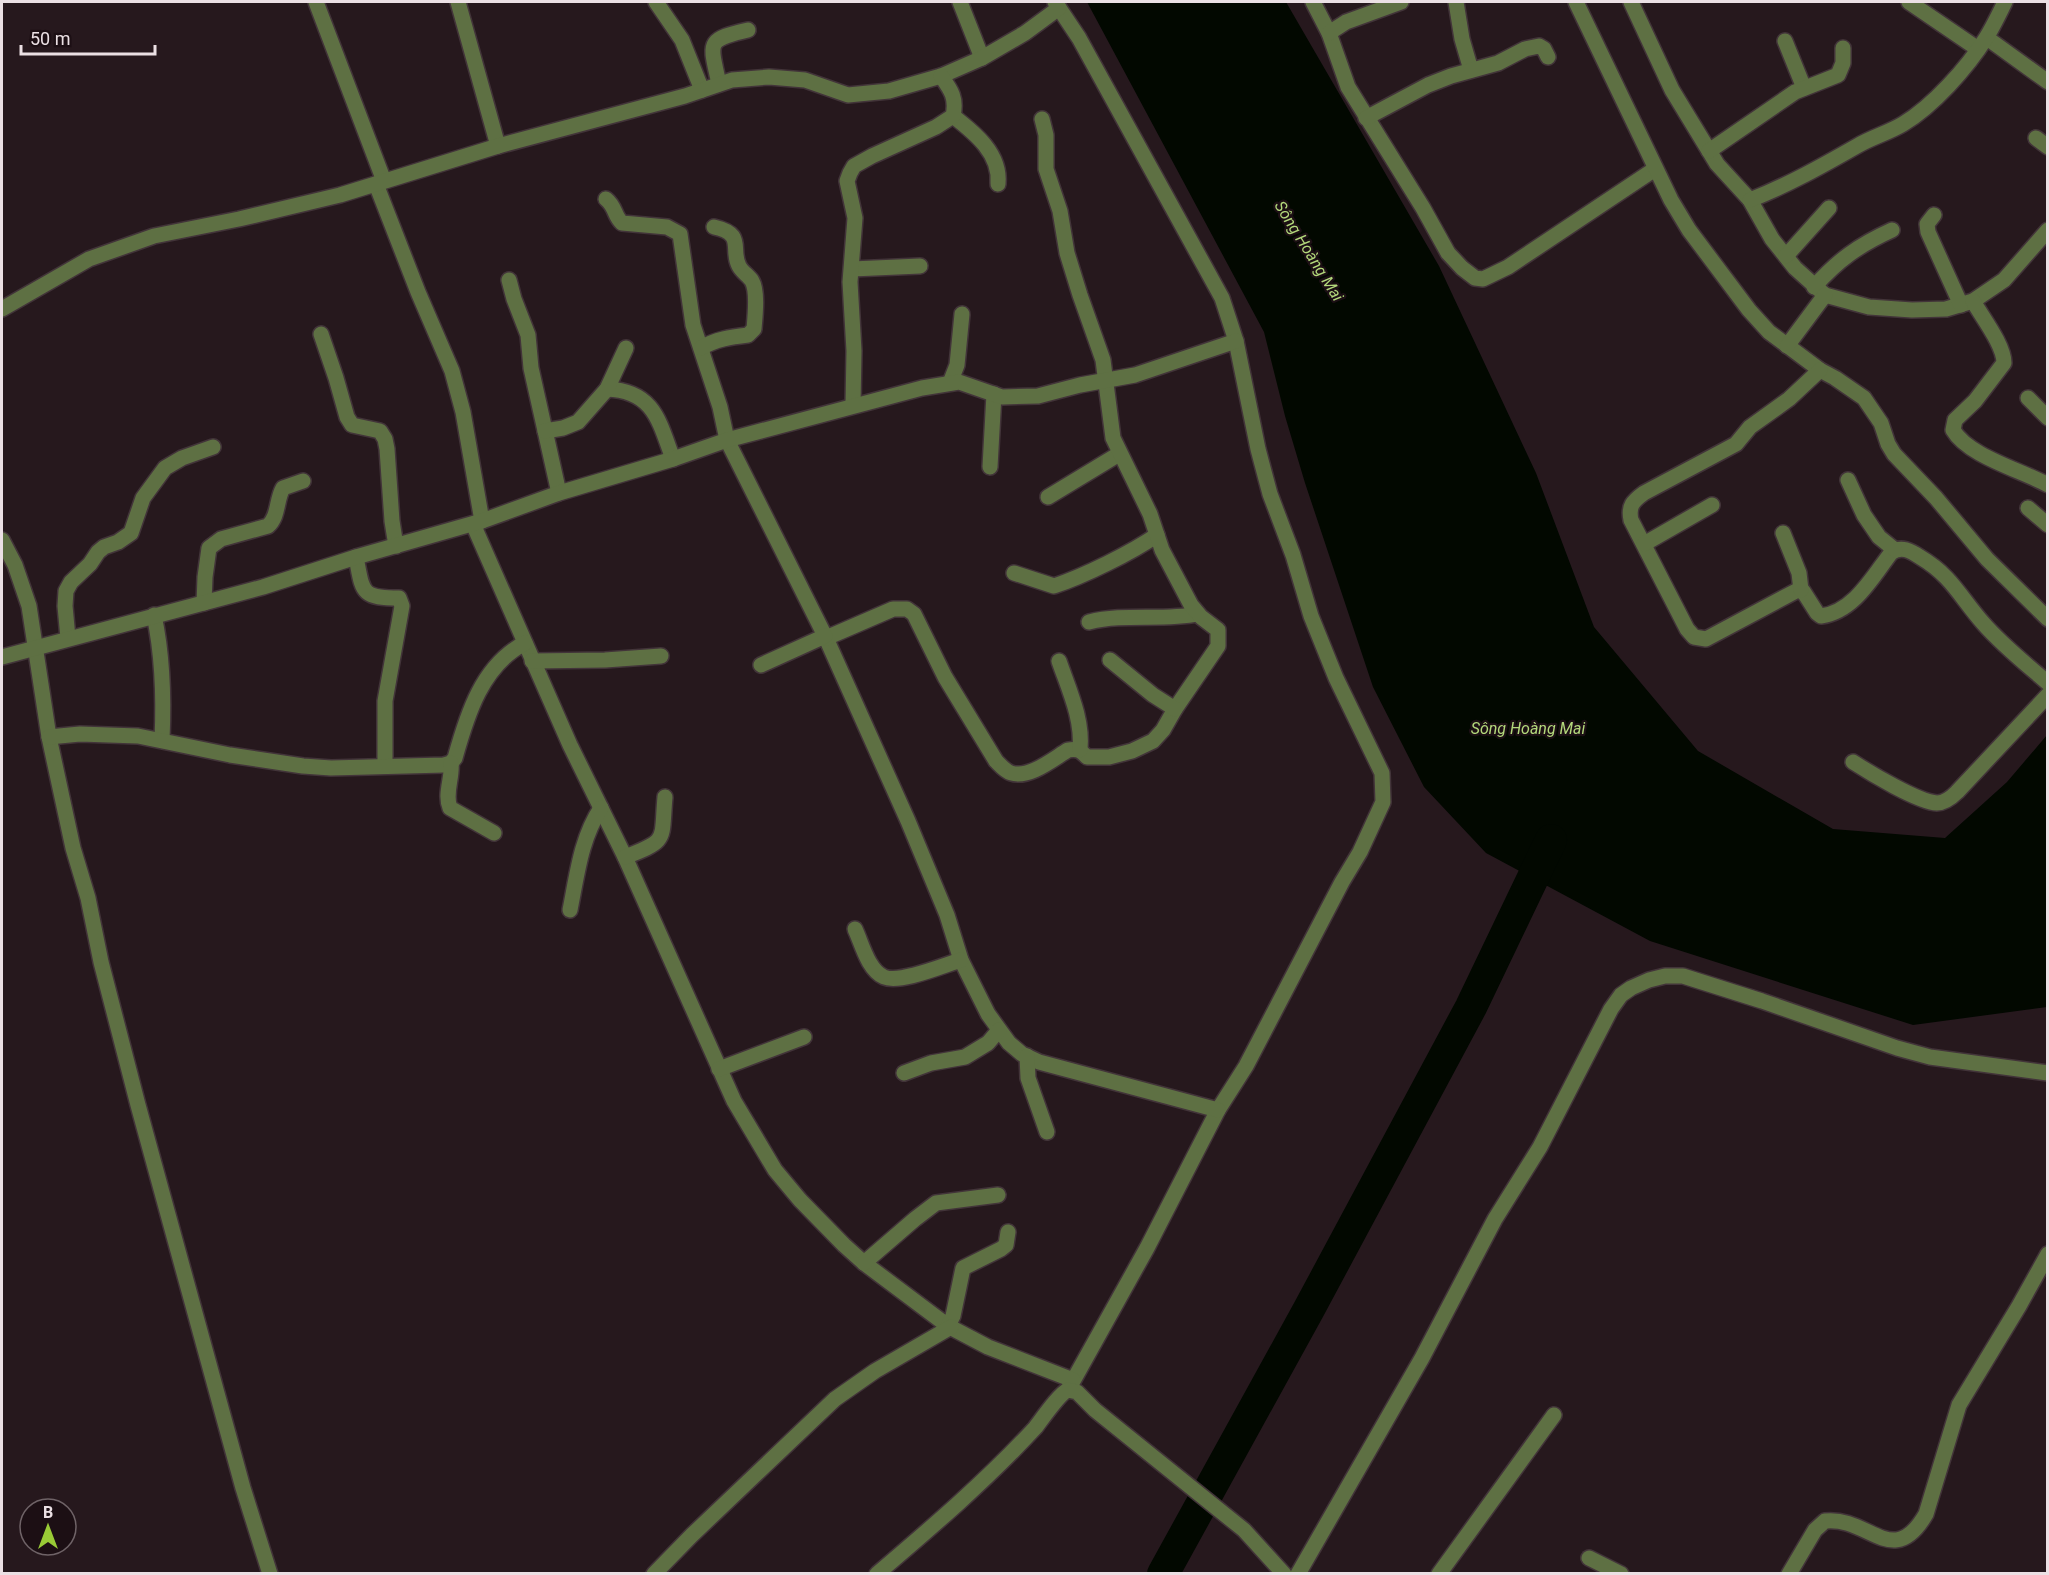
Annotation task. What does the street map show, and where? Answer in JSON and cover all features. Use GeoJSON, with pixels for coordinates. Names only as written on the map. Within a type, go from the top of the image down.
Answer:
{"type":"FeatureCollection","features":[{"type":"Feature","properties":{"kind":"street"},"geometry":{"type":"LineString","coordinates":[[315,2],[458,390],[478,522],[492,562],[532,661],[625,857],[719,1069],[734,1101],[775,1170],[823,1225],[864,1263],[950,1326],[988,1347],[1070,1385],[1095,1410],[1236,1524],[1284,1574]]}},
{"type":"Feature","properties":{"kind":"street"},"geometry":{"type":"LineString","coordinates":[[458,2],[498,146]]}},
{"type":"Feature","properties":{"kind":"street"},"geometry":{"type":"LineString","coordinates":[[656,2],[682,40],[702,90]]}},
{"type":"Feature","properties":{"kind":"street"},"geometry":{"type":"LineString","coordinates":[[960,2],[982,58]]}},
{"type":"Feature","properties":{"kind":"street"},"geometry":{"type":"LineString","coordinates":[[1314,2],[1329,33],[1348,87],[1366,118],[1417,198],[1448,253],[1475,278],[1483,279],[1509,267],[1655,169]]}},
{"type":"Feature","properties":{"kind":"street"},"geometry":{"type":"LineString","coordinates":[[1329,33],[1346,22],[1401,2]]}},
{"type":"Feature","properties":{"kind":"street"},"geometry":{"type":"LineString","coordinates":[[1456,2],[1462,39],[1471,70]]}},
{"type":"Feature","properties":{"kind":"street"},"geometry":{"type":"LineString","coordinates":[[1576,2],[1655,169],[1689,230],[1723,278],[1768,332],[1820,370],[1864,398],[1881,423],[1894,454],[1936,498],[1987,559],[2048,619]]}},
{"type":"Feature","properties":{"kind":"street"},"geometry":{"type":"LineString","coordinates":[[1631,2],[1672,90],[1717,164],[1750,200],[1773,239],[1795,268],[1819,291],[1869,307],[1946,309],[1967,303],[2004,280],[2048,230]]}},
{"type":"Feature","properties":{"kind":"street"},"geometry":{"type":"LineString","coordinates":[[1909,2],[2048,82]]}},
{"type":"Feature","properties":{"kind":"street"},"geometry":{"type":"LineString","coordinates":[[1750,200],[1782,187],[1866,140],[1903,124],[1926,106],[1953,79],[1982,44],[2005,2]]}},
{"type":"Feature","properties":{"kind":"street"},"geometry":{"type":"LineString","coordinates":[[2,309],[89,259],[154,236],[329,198],[498,146],[743,78],[769,77],[806,80],[841,93],[857,95],[889,91],[940,76],[982,58],[1025,33],[1057,5],[1079,38],[1222,298],[1236,341],[1258,449],[1270,494],[1293,555],[1311,616],[1336,678],[1382,773],[1383,802],[1360,852],[1246,1066],[1218,1110],[1147,1248],[1070,1385],[1050,1411],[988,1477],[945,1517],[877,1574]]}},
{"type":"Feature","properties":{"kind":"street"},"geometry":{"type":"LineString","coordinates":[[719,84],[713,51],[714,43],[718,38],[748,30]]}},
{"type":"Feature","properties":{"kind":"street"},"geometry":{"type":"LineString","coordinates":[[1785,40],[1804,88]]}},
{"type":"Feature","properties":{"kind":"street"},"geometry":{"type":"LineString","coordinates":[[1366,118],[1428,85],[1497,63],[1532,47],[1539,46],[1544,49],[1548,57]]}},
{"type":"Feature","properties":{"kind":"street"},"geometry":{"type":"LineString","coordinates":[[1709,151],[1762,113],[1804,88],[1838,75],[1843,63],[1843,48]]}},
{"type":"Feature","properties":{"kind":"street"},"geometry":{"type":"LineString","coordinates":[[853,405],[854,351],[850,282],[855,218],[847,181],[854,166],[936,128],[953,116],[955,101],[953,92],[940,76]]}},
{"type":"Feature","properties":{"kind":"street"},"geometry":{"type":"LineString","coordinates":[[953,116],[968,128],[996,161],[999,174],[998,184]]}},
{"type":"Feature","properties":{"kind":"street"},"geometry":{"type":"LineString","coordinates":[[761,665],[892,609],[908,609],[914,614],[945,677],[996,761],[1005,771],[1022,774],[1075,748],[1087,757],[1094,758],[1132,751],[1153,741],[1163,730],[1174,709],[1218,646],[1218,630],[1198,614],[1191,605],[1162,550],[1150,514],[1113,438],[1100,347],[1067,253],[1058,204],[1046,169],[1046,135],[1042,119]]}},
{"type":"Feature","properties":{"kind":"street"},"geometry":{"type":"LineString","coordinates":[[606,199],[612,204],[618,220],[622,223],[667,226],[680,234],[690,310],[720,407],[727,440],[825,637],[908,820],[947,915],[961,960],[988,1014],[1009,1043],[1039,1062],[1218,1110]]}},
{"type":"Feature","properties":{"kind":"street"},"geometry":{"type":"LineString","coordinates":[[1786,256],[1829,208]]}},
{"type":"Feature","properties":{"kind":"street"},"geometry":{"type":"LineString","coordinates":[[1934,215],[1927,224],[1928,232],[1967,303],[2004,357],[2004,363],[1975,401],[1955,420],[1953,430],[1958,438],[1974,450],[2048,485]]}},
{"type":"Feature","properties":{"kind":"street"},"geometry":{"type":"LineString","coordinates":[[701,348],[725,338],[748,335],[754,329],[754,285],[739,266],[736,245],[732,236],[726,230],[714,227]]}},
{"type":"Feature","properties":{"kind":"street"},"geometry":{"type":"LineString","coordinates":[[1787,346],[1839,260],[1867,241],[1892,230]]}},
{"type":"Feature","properties":{"kind":"street"},"geometry":{"type":"LineString","coordinates":[[852,269],[920,266]]}},
{"type":"Feature","properties":{"kind":"street"},"geometry":{"type":"LineString","coordinates":[[509,280],[528,335],[531,368],[560,493]]}},
{"type":"Feature","properties":{"kind":"street"},"geometry":{"type":"LineString","coordinates":[[950,383],[957,365],[962,314]]}},
{"type":"Feature","properties":{"kind":"street"},"geometry":{"type":"LineString","coordinates":[[321,334],[346,417],[352,425],[380,431],[385,439],[396,546]]}},
{"type":"Feature","properties":{"kind":"street"},"geometry":{"type":"LineString","coordinates":[[2,657],[35,646],[311,573],[356,557],[478,522],[560,493],[727,440],[853,405],[950,383],[966,384],[1002,397],[1038,396],[1135,375],[1236,341]]}},
{"type":"Feature","properties":{"kind":"street"},"geometry":{"type":"LineString","coordinates":[[545,431],[563,428],[578,422],[607,388],[616,374],[626,348]]}},
{"type":"Feature","properties":{"kind":"street"},"geometry":{"type":"LineString","coordinates":[[1801,590],[1706,639],[1694,637],[1687,629],[1631,520],[1629,511],[1631,503],[1644,493],[1736,444],[1750,427],[1789,399],[1820,370]]}},
{"type":"Feature","properties":{"kind":"street"},"geometry":{"type":"LineString","coordinates":[[607,388],[636,394],[645,400],[659,423],[673,459]]}},
{"type":"Feature","properties":{"kind":"street"},"geometry":{"type":"LineString","coordinates":[[990,467],[994,394]]}},
{"type":"Feature","properties":{"kind":"street"},"geometry":{"type":"LineString","coordinates":[[2028,398],[2048,418]]}},
{"type":"Feature","properties":{"kind":"street"},"geometry":{"type":"LineString","coordinates":[[68,638],[64,606],[66,591],[71,582],[104,547],[118,542],[130,533],[143,498],[165,468],[182,458],[213,447]]}},
{"type":"Feature","properties":{"kind":"street"},"geometry":{"type":"LineString","coordinates":[[1048,497],[1119,454]]}},
{"type":"Feature","properties":{"kind":"street"},"geometry":{"type":"LineString","coordinates":[[1848,480],[1864,515],[1879,537],[1895,550],[1911,551],[1945,574],[1983,624],[2048,683]]}},
{"type":"Feature","properties":{"kind":"street"},"geometry":{"type":"LineString","coordinates":[[204,603],[209,548],[221,539],[268,526],[273,521],[283,488],[303,481]]}},
{"type":"Feature","properties":{"kind":"street"},"geometry":{"type":"LineString","coordinates":[[1644,544],[1712,505]]}},
{"type":"Feature","properties":{"kind":"street"},"geometry":{"type":"LineString","coordinates":[[2028,508],[2048,525]]}},
{"type":"Feature","properties":{"kind":"street"},"geometry":{"type":"LineString","coordinates":[[1783,533],[1799,573],[1801,590],[1821,616],[1847,606],[1895,550]]}},
{"type":"Feature","properties":{"kind":"street"},"geometry":{"type":"LineString","coordinates":[[1014,573],[1054,586],[1091,570],[1157,535]]}},
{"type":"Feature","properties":{"kind":"street"},"geometry":{"type":"LineString","coordinates":[[2,540],[25,590],[49,737],[101,962],[138,1105],[268,1573]]}},
{"type":"Feature","properties":{"kind":"street"},"geometry":{"type":"LineString","coordinates":[[356,557],[365,592],[371,596],[399,598],[402,606],[385,701],[385,766]]}},
{"type":"Feature","properties":{"kind":"street"},"geometry":{"type":"LineString","coordinates":[[1089,622],[1121,617],[1157,618],[1198,614]]}},
{"type":"Feature","properties":{"kind":"street"},"geometry":{"type":"LineString","coordinates":[[154,615],[162,660],[164,702],[162,740]]}},
{"type":"Feature","properties":{"kind":"street"},"geometry":{"type":"LineString","coordinates":[[494,833],[450,807],[448,798],[451,763],[455,758],[466,720],[492,671],[503,657],[525,643]]}},
{"type":"Feature","properties":{"kind":"street"},"geometry":{"type":"LineString","coordinates":[[532,661],[606,660],[661,656]]}},
{"type":"Feature","properties":{"kind":"street"},"geometry":{"type":"LineString","coordinates":[[1110,660],[1174,709]]}},
{"type":"Feature","properties":{"kind":"street"},"geometry":{"type":"LineString","coordinates":[[1059,662],[1078,718],[1081,737],[1080,750]]}},
{"type":"Feature","properties":{"kind":"street"},"geometry":{"type":"LineString","coordinates":[[1852,762],[1879,778],[1924,799],[1937,803],[1942,802],[1957,792],[2048,695]]}},
{"type":"Feature","properties":{"kind":"street"},"geometry":{"type":"LineString","coordinates":[[49,737],[109,734],[162,740],[230,755],[331,768],[451,763]]}},
{"type":"Feature","properties":{"kind":"street"},"geometry":{"type":"LineString","coordinates":[[625,857],[658,842],[662,834],[665,797]]}},
{"type":"Feature","properties":{"kind":"street"},"geometry":{"type":"LineString","coordinates":[[570,910],[591,824],[601,808]]}},
{"type":"Feature","properties":{"kind":"street"},"geometry":{"type":"LineString","coordinates":[[855,929],[870,963],[883,977],[909,976],[961,960]]}},
{"type":"Feature","properties":{"kind":"street"},"geometry":{"type":"LineString","coordinates":[[1298,1574],[1422,1358],[1495,1218],[1540,1147],[1611,1009],[1621,995],[1631,988],[1665,976],[1683,976],[1930,1057],[2048,1073]]}},
{"type":"Feature","properties":{"kind":"street"},"geometry":{"type":"LineString","coordinates":[[904,1073],[924,1065],[965,1057],[988,1043],[999,1030]]}},
{"type":"Feature","properties":{"kind":"street"},"geometry":{"type":"LineString","coordinates":[[719,1069],[804,1037]]}},
{"type":"Feature","properties":{"kind":"street"},"geometry":{"type":"LineString","coordinates":[[1027,1056],[1028,1078],[1047,1132]]}},
{"type":"Feature","properties":{"kind":"street"},"geometry":{"type":"LineString","coordinates":[[864,1263],[936,1203],[998,1195]]}},
{"type":"Feature","properties":{"kind":"street"},"geometry":{"type":"LineString","coordinates":[[654,1574],[835,1399],[874,1371],[950,1326],[963,1268],[1006,1245],[1008,1232]]}},
{"type":"Feature","properties":{"kind":"street"},"geometry":{"type":"LineString","coordinates":[[1789,1574],[1815,1530],[1825,1521],[1848,1522],[1880,1538],[1894,1540],[1908,1536],[1918,1528],[1926,1514],[1959,1405],[2048,1254]]}},
{"type":"Feature","properties":{"kind":"street"},"geometry":{"type":"LineString","coordinates":[[1439,1574],[1554,1415]]}},
{"type":"Feature","properties":{"kind":"street"},"geometry":{"type":"LineString","coordinates":[[1588,1558],[1621,1574]]}},
{"type":"Feature","properties":{"kind":"water","name":"Sông Hoàng Mai"},"geometry":{"type":"Polygon","coordinates":[[[1087,2],[1286,2],[1439,266],[1536,473],[1594,627],[1698,751],[1833,829],[1945,838],[2007,782],[2047,735],[2047,1007],[1913,1025],[1650,941],[1486,853],[1424,787],[1373,687],[1305,483],[1264,332],[1087,2]]]}},
{"type":"Feature","properties":{"kind":"waterway"},"geometry":{"type":"LineString","coordinates":[[1163,1574],[1309,1309],[1471,1007],[1551,840]]}}]}
